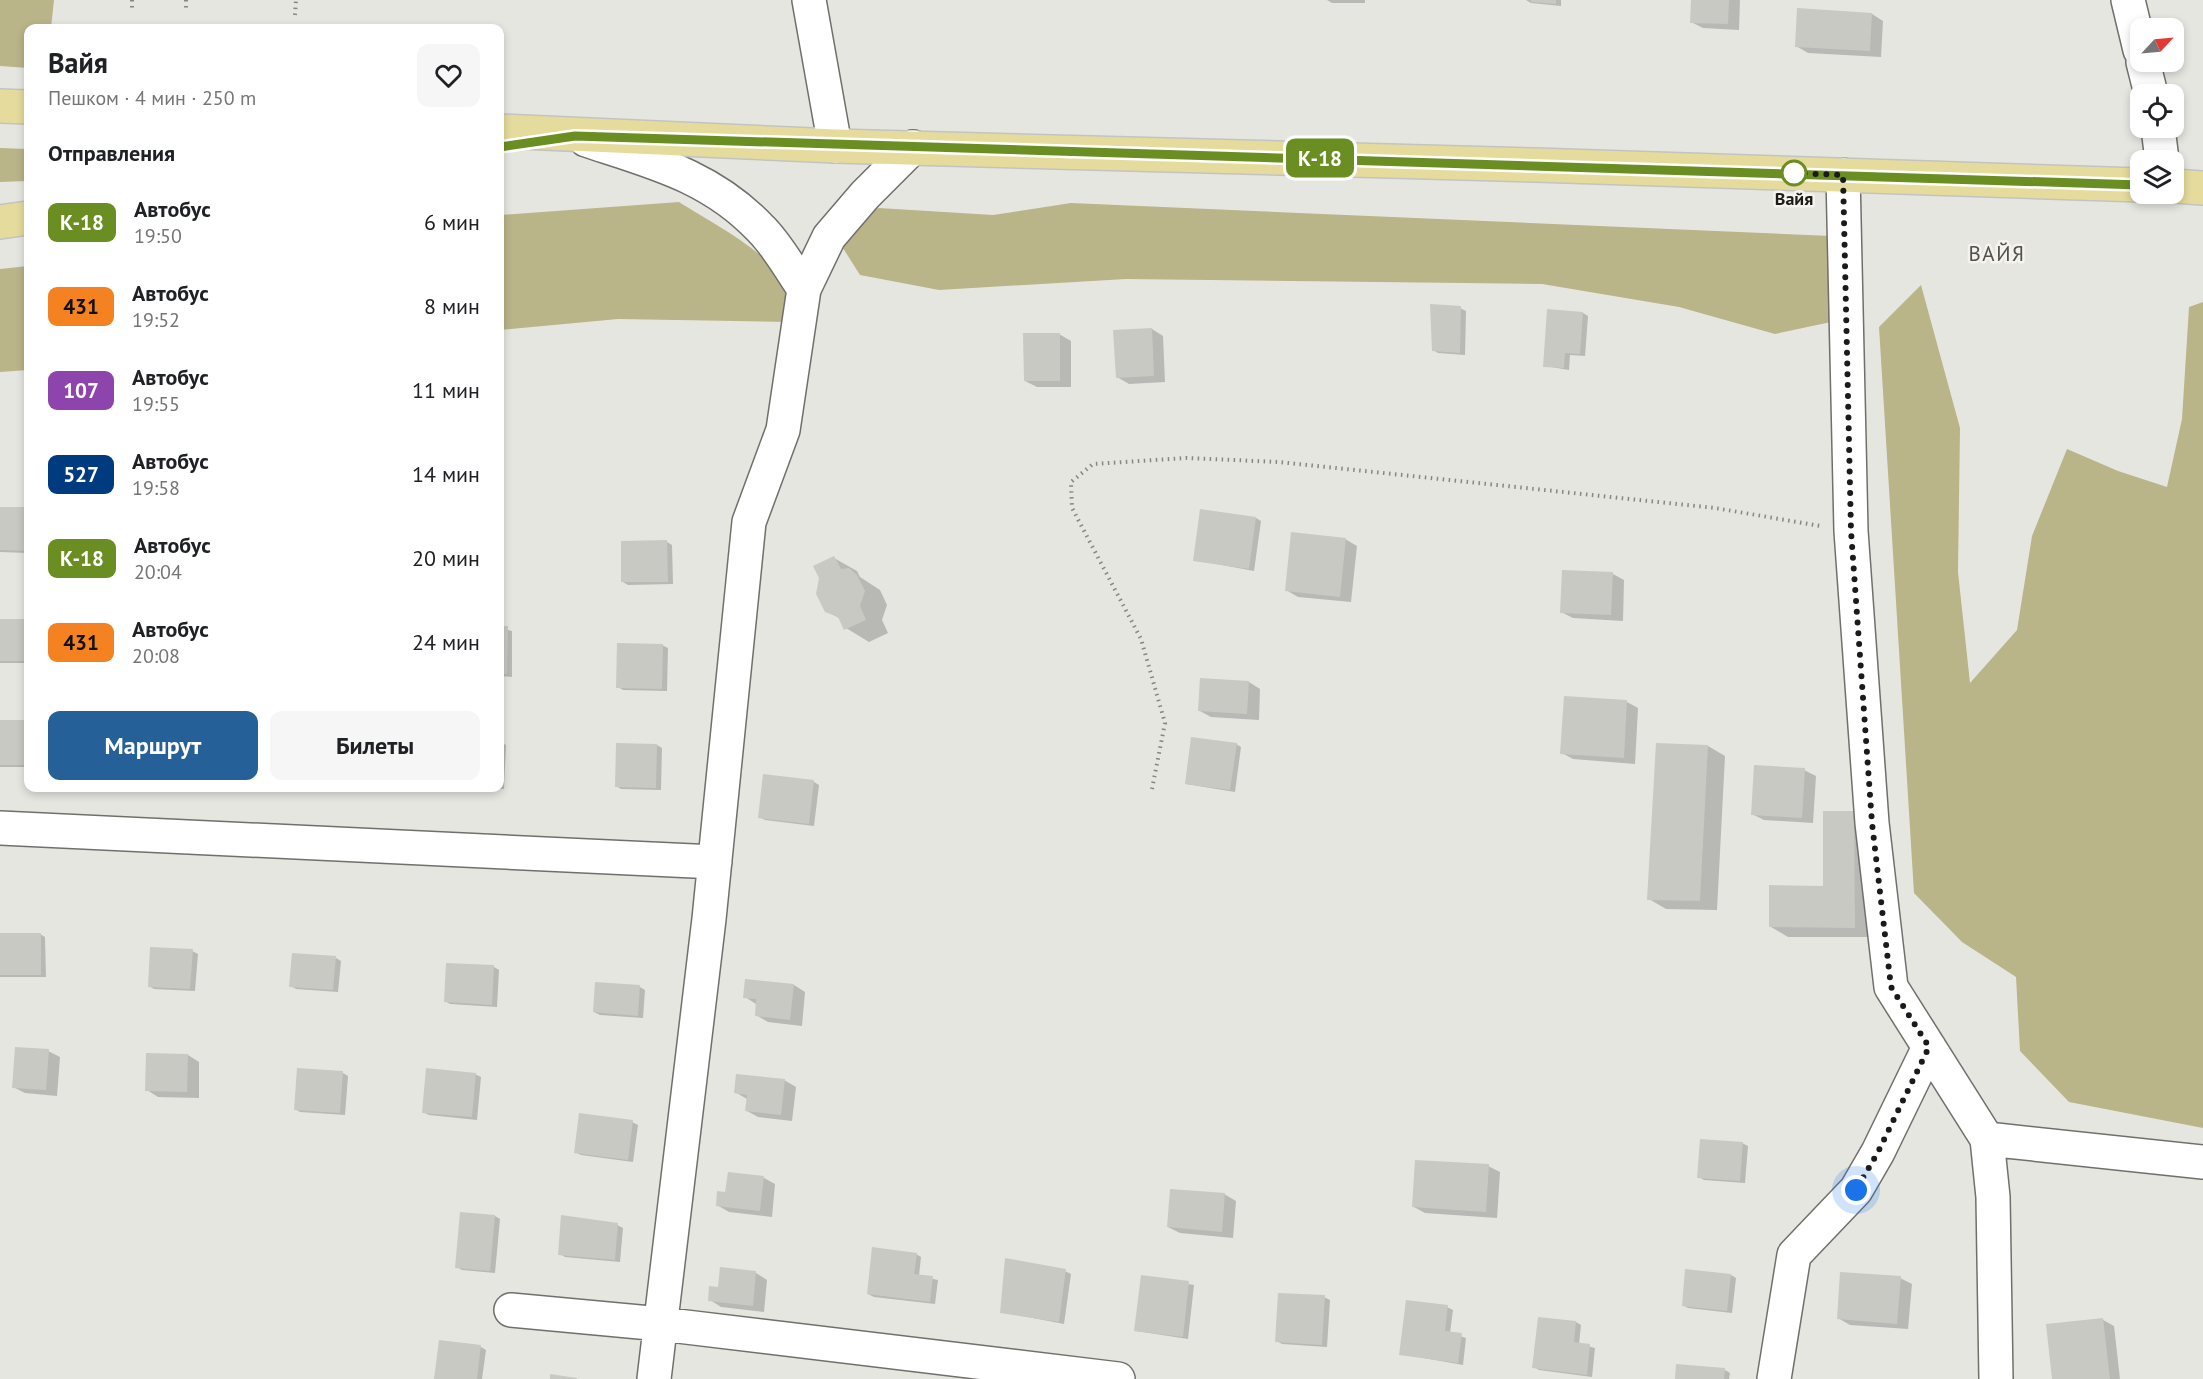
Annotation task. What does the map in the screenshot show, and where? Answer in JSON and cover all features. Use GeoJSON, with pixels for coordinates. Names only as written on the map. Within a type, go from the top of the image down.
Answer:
{"type":"FeatureCollection","features":[{"type":"Feature","properties":{"kind":"main road"},"geometry":{"type":"LineString","coordinates":[[0,106],[24,107]]}},
{"type":"Feature","properties":{"kind":"main road"},"geometry":{"type":"LineString","coordinates":[[504,131],[835,146],[2130,185]]}},
{"type":"Feature","properties":{"kind":"main road"},"geometry":{"type":"LineString","coordinates":[[504,146],[575,136]]}},
{"type":"Feature","properties":{"kind":"main road"},"geometry":{"type":"LineString","coordinates":[[2184,187],[2203,188]]}},
{"type":"Feature","properties":{"kind":"main road"},"geometry":{"type":"LineString","coordinates":[[0,222],[24,219]]}},
{"type":"Feature","properties":{"kind":"street"},"geometry":{"type":"LineString","coordinates":[[809,0],[835,146]]}},
{"type":"Feature","properties":{"kind":"street"},"geometry":{"type":"LineString","coordinates":[[2128,0],[2132,18]]}},
{"type":"Feature","properties":{"kind":"street"},"geometry":{"type":"LineString","coordinates":[[575,136],[680,170],[725,197],[762,230],[804,289]]}},
{"type":"Feature","properties":{"kind":"street"},"geometry":{"type":"LineString","coordinates":[[654,1379],[715,862],[749,522],[783,430],[804,289],[829,237],[865,195],[913,147]]}},
{"type":"Feature","properties":{"kind":"street"},"geometry":{"type":"LineString","coordinates":[[1843,175],[1851,531],[1872,823],[1891,987],[1987,1139],[1993,1197],[1996,1379]]}},
{"type":"Feature","properties":{"kind":"street"},"geometry":{"type":"LineString","coordinates":[[0,828],[715,862]]}},
{"type":"Feature","properties":{"kind":"street"},"geometry":{"type":"LineString","coordinates":[[1774,1379],[1794,1255],[1856,1190],[1878,1152],[1929,1047]]}},
{"type":"Feature","properties":{"kind":"street"},"geometry":{"type":"LineString","coordinates":[[1987,1139],[2203,1162]]}},
{"type":"Feature","properties":{"kind":"street"},"geometry":{"type":"LineString","coordinates":[[511,1310],[661,1324],[1118,1379]]}},
{"type":"Feature","properties":{"kind":"path"},"geometry":{"type":"LineString","coordinates":[[132,0],[132,10]]}},
{"type":"Feature","properties":{"kind":"path"},"geometry":{"type":"LineString","coordinates":[[186,0],[186,12]]}},
{"type":"Feature","properties":{"kind":"path"},"geometry":{"type":"LineString","coordinates":[[295,15],[296,0]]}},
{"type":"Feature","properties":{"kind":"path"},"geometry":{"type":"LineString","coordinates":[[1152,789],[1165,723],[1141,639],[1072,508],[1071,482],[1094,464],[1186,458],[1279,462],[1715,508],[1851,531]]}},
{"type":"Feature","properties":{"kind":"shaded area"},"geometry":{"type":"Polygon","coordinates":[[[0,0],[54,0],[51,24],[24,24],[24,68],[0,66],[0,0]]]}},
{"type":"Feature","properties":{"kind":"shaded area"},"geometry":{"type":"Polygon","coordinates":[[[0,148],[24,149],[24,181],[0,182],[0,148]]]}},
{"type":"Feature","properties":{"kind":"shaded area"},"geometry":{"type":"Polygon","coordinates":[[[679,202],[739,239],[768,262],[784,285],[787,299],[786,322],[618,319],[504,330],[504,215],[679,202]]]}},
{"type":"Feature","properties":{"kind":"shaded area"},"geometry":{"type":"Polygon","coordinates":[[[1071,203],[1831,236],[1831,322],[1775,334],[1679,307],[1542,284],[1126,279],[939,290],[860,275],[841,245],[858,214],[879,208],[993,215],[1071,203]]]}},
{"type":"Feature","properties":{"kind":"shaded area"},"geometry":{"type":"Polygon","coordinates":[[[24,266],[24,370],[0,372],[0,269],[24,266]]]}},
{"type":"Feature","properties":{"kind":"shaded area"},"geometry":{"type":"Polygon","coordinates":[[[1921,285],[1960,428],[1958,572],[1970,683],[2017,630],[2032,536],[2067,449],[2118,471],[2167,487],[2182,419],[2189,307],[2203,302],[2203,1128],[2069,1102],[2020,1051],[2016,977],[1962,942],[1914,893],[1879,327],[1921,285]]]}},
{"type":"Feature","properties":{"kind":"building"},"geometry":{"type":"Polygon","coordinates":[[[1531,0],[1556,0],[1556,4],[1531,2],[1531,0]]]}},
{"type":"Feature","properties":{"kind":"building"},"geometry":{"type":"Polygon","coordinates":[[[1691,0],[1729,0],[1728,24],[1690,23],[1691,0]]]}},
{"type":"Feature","properties":{"kind":"building"},"geometry":{"type":"Polygon","coordinates":[[[1797,8],[1872,13],[1870,51],[1795,47],[1797,8]]]}},
{"type":"Feature","properties":{"kind":"building"},"geometry":{"type":"Polygon","coordinates":[[[1430,304],[1461,306],[1460,353],[1432,351],[1430,304]]]}},
{"type":"Feature","properties":{"kind":"building"},"geometry":{"type":"Polygon","coordinates":[[[1547,309],[1583,312],[1580,354],[1565,353],[1564,368],[1543,367],[1547,309]]]}},
{"type":"Feature","properties":{"kind":"building"},"geometry":{"type":"Polygon","coordinates":[[[1152,328],[1154,376],[1116,378],[1113,330],[1152,328]]]}},
{"type":"Feature","properties":{"kind":"building"},"geometry":{"type":"Polygon","coordinates":[[[1023,333],[1060,333],[1060,381],[1024,381],[1023,333]]]}},
{"type":"Feature","properties":{"kind":"building"},"geometry":{"type":"Polygon","coordinates":[[[0,507],[24,507],[24,551],[0,550],[0,507]]]}},
{"type":"Feature","properties":{"kind":"building"},"geometry":{"type":"Polygon","coordinates":[[[1200,509],[1256,517],[1249,569],[1193,561],[1200,509]]]}},
{"type":"Feature","properties":{"kind":"building"},"geometry":{"type":"Polygon","coordinates":[[[1291,532],[1346,538],[1340,597],[1285,591],[1291,532]]]}},
{"type":"Feature","properties":{"kind":"building"},"geometry":{"type":"Polygon","coordinates":[[[667,540],[668,582],[621,582],[621,541],[667,540]]]}},
{"type":"Feature","properties":{"kind":"building"},"geometry":{"type":"Polygon","coordinates":[[[834,556],[841,569],[849,568],[857,575],[865,591],[860,606],[866,620],[844,630],[838,617],[825,612],[816,594],[819,578],[813,566],[834,556]]]}},
{"type":"Feature","properties":{"kind":"building"},"geometry":{"type":"Polygon","coordinates":[[[1562,570],[1613,572],[1611,615],[1560,613],[1562,570]]]}},
{"type":"Feature","properties":{"kind":"building"},"geometry":{"type":"Polygon","coordinates":[[[0,619],[24,619],[24,661],[0,661],[0,619]]]}},
{"type":"Feature","properties":{"kind":"building"},"geometry":{"type":"Polygon","coordinates":[[[504,626],[508,626],[507,674],[504,674],[504,626]]]}},
{"type":"Feature","properties":{"kind":"building"},"geometry":{"type":"Polygon","coordinates":[[[617,643],[663,644],[662,689],[616,688],[617,643]]]}},
{"type":"Feature","properties":{"kind":"building"},"geometry":{"type":"Polygon","coordinates":[[[1200,678],[1249,681],[1247,714],[1198,711],[1200,678]]]}},
{"type":"Feature","properties":{"kind":"building"},"geometry":{"type":"Polygon","coordinates":[[[1564,696],[1627,700],[1624,758],[1560,754],[1564,696]]]}},
{"type":"Feature","properties":{"kind":"building"},"geometry":{"type":"Polygon","coordinates":[[[0,720],[24,720],[24,765],[0,765],[0,720]]]}},
{"type":"Feature","properties":{"kind":"building"},"geometry":{"type":"Polygon","coordinates":[[[1191,737],[1237,743],[1230,790],[1185,784],[1191,737]]]}},
{"type":"Feature","properties":{"kind":"building"},"geometry":{"type":"Polygon","coordinates":[[[616,743],[657,744],[656,788],[615,787],[616,743]]]}},
{"type":"Feature","properties":{"kind":"building"},"geometry":{"type":"Polygon","coordinates":[[[1656,743],[1708,745],[1700,901],[1647,900],[1656,743]]]}},
{"type":"Feature","properties":{"kind":"building"},"geometry":{"type":"Polygon","coordinates":[[[1754,765],[1805,768],[1802,818],[1751,815],[1754,765]]]}},
{"type":"Feature","properties":{"kind":"building"},"geometry":{"type":"Polygon","coordinates":[[[763,774],[814,780],[809,824],[758,818],[763,774]]]}},
{"type":"Feature","properties":{"kind":"building"},"geometry":{"type":"Polygon","coordinates":[[[1823,811],[1854,811],[1855,928],[1769,927],[1769,885],[1823,886],[1823,811]]]}},
{"type":"Feature","properties":{"kind":"building"},"geometry":{"type":"Polygon","coordinates":[[[0,933],[41,933],[41,975],[0,975],[0,933]]]}},
{"type":"Feature","properties":{"kind":"building"},"geometry":{"type":"Polygon","coordinates":[[[150,947],[193,949],[190,989],[148,987],[150,947]]]}},
{"type":"Feature","properties":{"kind":"building"},"geometry":{"type":"Polygon","coordinates":[[[292,953],[336,956],[333,990],[289,987],[292,953]]]}},
{"type":"Feature","properties":{"kind":"building"},"geometry":{"type":"Polygon","coordinates":[[[446,963],[494,965],[492,1005],[444,1002],[446,963]]]}},
{"type":"Feature","properties":{"kind":"building"},"geometry":{"type":"Polygon","coordinates":[[[745,979],[794,984],[790,1020],[755,1016],[756,999],[743,998],[745,979]]]}},
{"type":"Feature","properties":{"kind":"building"},"geometry":{"type":"Polygon","coordinates":[[[595,982],[640,985],[638,1016],[593,1012],[595,982]]]}},
{"type":"Feature","properties":{"kind":"building"},"geometry":{"type":"Polygon","coordinates":[[[15,1047],[49,1049],[46,1090],[12,1088],[15,1047]]]}},
{"type":"Feature","properties":{"kind":"building"},"geometry":{"type":"Polygon","coordinates":[[[146,1053],[188,1054],[187,1092],[145,1091],[146,1053]]]}},
{"type":"Feature","properties":{"kind":"building"},"geometry":{"type":"Polygon","coordinates":[[[297,1068],[343,1071],[340,1113],[294,1110],[297,1068]]]}},
{"type":"Feature","properties":{"kind":"building"},"geometry":{"type":"Polygon","coordinates":[[[426,1068],[476,1073],[472,1117],[422,1113],[426,1068]]]}},
{"type":"Feature","properties":{"kind":"building"},"geometry":{"type":"Polygon","coordinates":[[[736,1074],[785,1079],[781,1115],[745,1111],[747,1095],[734,1093],[736,1074]]]}},
{"type":"Feature","properties":{"kind":"building"},"geometry":{"type":"Polygon","coordinates":[[[579,1113],[633,1120],[628,1160],[574,1153],[579,1113]]]}},
{"type":"Feature","properties":{"kind":"building"},"geometry":{"type":"Polygon","coordinates":[[[1700,1139],[1743,1142],[1740,1181],[1697,1178],[1700,1139]]]}},
{"type":"Feature","properties":{"kind":"building"},"geometry":{"type":"Polygon","coordinates":[[[1415,1160],[1489,1164],[1486,1212],[1412,1207],[1415,1160]]]}},
{"type":"Feature","properties":{"kind":"building"},"geometry":{"type":"Polygon","coordinates":[[[728,1172],[764,1176],[760,1211],[716,1206],[717,1191],[725,1192],[728,1172]]]}},
{"type":"Feature","properties":{"kind":"building"},"geometry":{"type":"Polygon","coordinates":[[[1170,1189],[1225,1193],[1222,1232],[1167,1227],[1170,1189]]]}},
{"type":"Feature","properties":{"kind":"building"},"geometry":{"type":"Polygon","coordinates":[[[460,1212],[495,1215],[490,1271],[455,1268],[460,1212]]]}},
{"type":"Feature","properties":{"kind":"building"},"geometry":{"type":"Polygon","coordinates":[[[561,1215],[618,1223],[615,1260],[558,1255],[561,1215]]]}},
{"type":"Feature","properties":{"kind":"building"},"geometry":{"type":"Polygon","coordinates":[[[872,1247],[917,1253],[914,1274],[933,1276],[930,1302],[867,1294],[872,1247]]]}},
{"type":"Feature","properties":{"kind":"building"},"geometry":{"type":"Polygon","coordinates":[[[1005,1258],[1066,1269],[1059,1322],[1000,1313],[1005,1258]]]}},
{"type":"Feature","properties":{"kind":"building"},"geometry":{"type":"Polygon","coordinates":[[[720,1267],[756,1271],[753,1306],[708,1301],[709,1286],[718,1287],[720,1267]]]}},
{"type":"Feature","properties":{"kind":"building"},"geometry":{"type":"Polygon","coordinates":[[[1685,1269],[1731,1274],[1727,1311],[1682,1306],[1685,1269]]]}},
{"type":"Feature","properties":{"kind":"building"},"geometry":{"type":"Polygon","coordinates":[[[1840,1272],[1901,1276],[1897,1324],[1837,1319],[1840,1272]]]}},
{"type":"Feature","properties":{"kind":"building"},"geometry":{"type":"Polygon","coordinates":[[[1141,1275],[1189,1281],[1183,1337],[1134,1331],[1141,1275]]]}},
{"type":"Feature","properties":{"kind":"building"},"geometry":{"type":"Polygon","coordinates":[[[1278,1293],[1325,1295],[1322,1345],[1275,1342],[1278,1293]]]}},
{"type":"Feature","properties":{"kind":"building"},"geometry":{"type":"Polygon","coordinates":[[[1406,1300],[1448,1305],[1445,1331],[1462,1333],[1458,1363],[1399,1355],[1406,1300]]]}},
{"type":"Feature","properties":{"kind":"building"},"geometry":{"type":"Polygon","coordinates":[[[1538,1317],[1576,1321],[1574,1342],[1590,1344],[1587,1375],[1532,1368],[1538,1317]]]}},
{"type":"Feature","properties":{"kind":"building"},"geometry":{"type":"Polygon","coordinates":[[[2103,1318],[2110,1379],[2052,1379],[2046,1324],[2103,1318]]]}},
{"type":"Feature","properties":{"kind":"building"},"geometry":{"type":"Polygon","coordinates":[[[439,1340],[481,1345],[477,1379],[434,1379],[439,1340]]]}},
{"type":"Feature","properties":{"kind":"building"},"geometry":{"type":"Polygon","coordinates":[[[1676,1364],[1725,1368],[1724,1379],[1675,1379],[1676,1364]]]}},
{"type":"Feature","properties":{"kind":"building"},"geometry":{"type":"Polygon","coordinates":[[[550,1374],[577,1378],[577,1379],[550,1379],[550,1374]]]}},
{"type":"Feature","properties":{"kind":"bus line","name":"К-18"},"geometry":{"type":"LineString","coordinates":[[504,146],[575,136],[835,146],[1511,164],[2130,185]]}},
{"type":"Feature","properties":{"kind":"place","name":"Вайя"},"geometry":{"type":"Point","coordinates":[1794,173]}},
{"type":"Feature","properties":{"kind":"district","name":"ВАЙЯ"},"geometry":{"type":"Point","coordinates":[1997,254]}},
{"type":"Feature","properties":{"kind":"route"},"geometry":{"type":"LineString","coordinates":[[1794,173],[1843,175],[1851,531],[1872,823],[1891,987],[1929,1047],[1878,1152],[1856,1190]]}}]}
